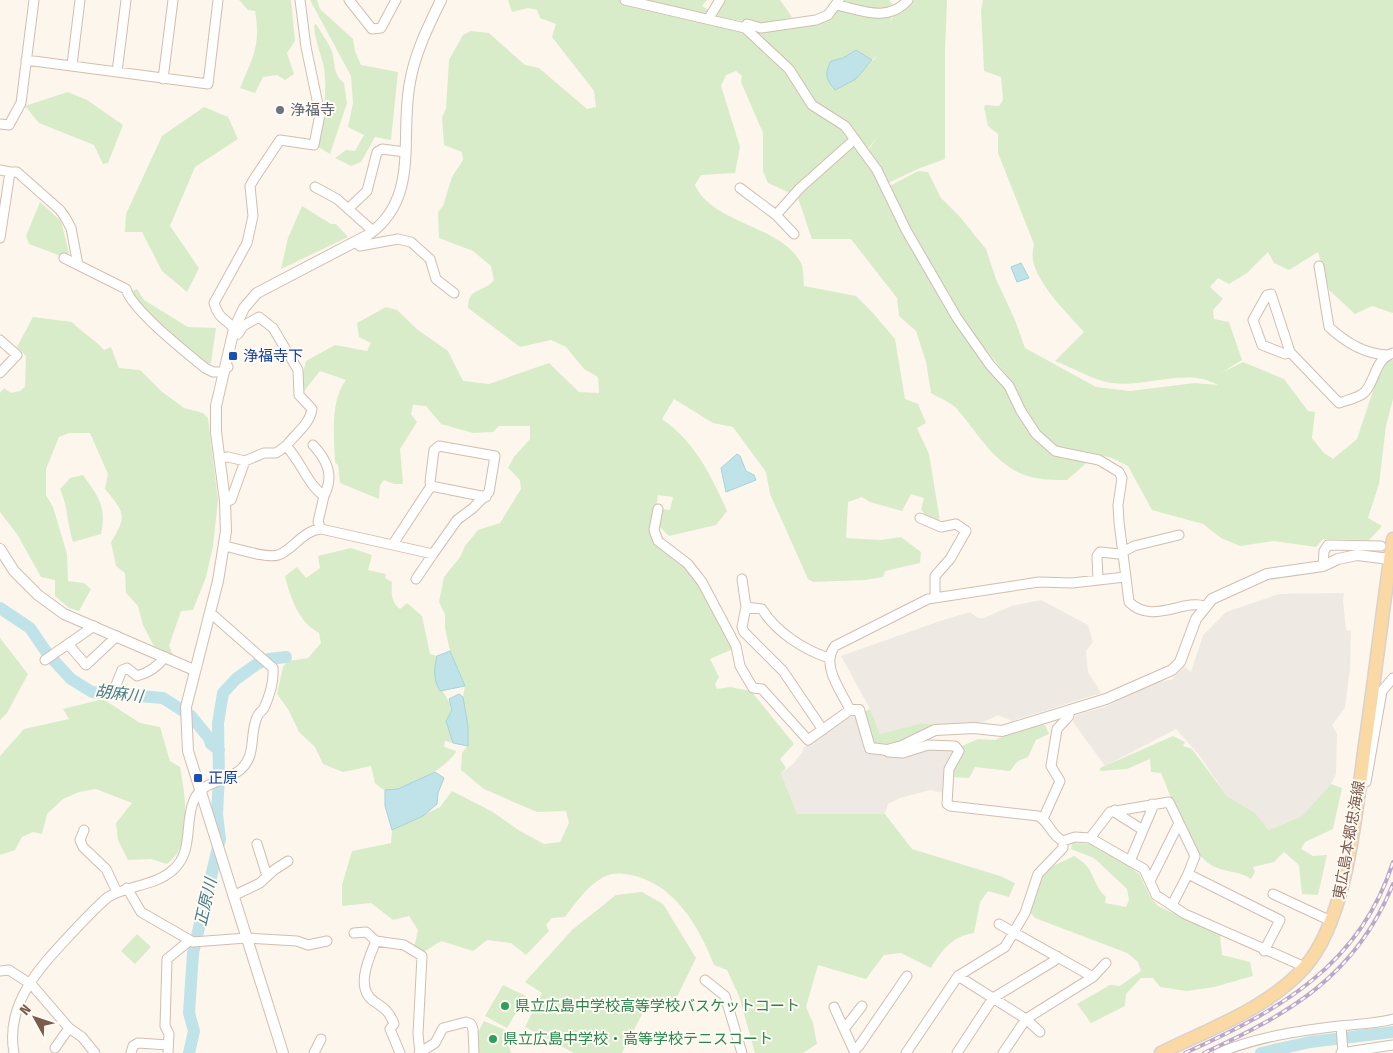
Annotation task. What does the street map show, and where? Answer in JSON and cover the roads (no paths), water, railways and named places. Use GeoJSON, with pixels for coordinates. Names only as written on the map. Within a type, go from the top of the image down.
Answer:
{"type":"FeatureCollection","features":[{"type":"Feature","properties":{"kind":"main road","name":"東広島本郷忠海線"},"geometry":{"type":"LineString","coordinates":[[1161,1053],[1248,1010],[1283,988],[1305,967],[1331,921],[1340,898],[1360,782],[1393,539]]}},
{"type":"Feature","properties":{"kind":"street"},"geometry":{"type":"LineString","coordinates":[[0,124],[9,125],[21,103],[34,0]]}},
{"type":"Feature","properties":{"kind":"street"},"geometry":{"type":"LineString","coordinates":[[72,65],[80,0]]}},
{"type":"Feature","properties":{"kind":"street"},"geometry":{"type":"LineString","coordinates":[[117,72],[126,0]]}},
{"type":"Feature","properties":{"kind":"street"},"geometry":{"type":"LineString","coordinates":[[163,79],[173,0]]}},
{"type":"Feature","properties":{"kind":"street"},"geometry":{"type":"LineString","coordinates":[[26,60],[208,84],[218,0]]}},
{"type":"Feature","properties":{"kind":"street"},"geometry":{"type":"LineString","coordinates":[[236,331],[217,315],[214,303],[247,243],[253,216],[250,186],[280,140],[314,145],[320,114],[306,47],[300,0]]}},
{"type":"Feature","properties":{"kind":"street"},"geometry":{"type":"LineString","coordinates":[[353,2],[372,28],[381,28],[396,0]]}},
{"type":"Feature","properties":{"kind":"street"},"geometry":{"type":"LineString","coordinates":[[282,1053],[188,751],[186,707],[194,670],[210,615],[224,546],[225,501],[216,432],[216,406],[222,372],[244,308],[257,294],[373,231],[387,218],[398,201],[403,181],[409,84],[420,43],[440,0]]}},
{"type":"Feature","properties":{"kind":"street"},"geometry":{"type":"LineString","coordinates":[[626,0],[631,3],[709,18],[745,28],[789,69],[812,105],[845,126],[876,170],[906,230],[957,318],[990,365],[1009,386],[1021,411],[1036,434],[1055,451],[1099,460],[1119,472],[1122,478],[1118,505],[1129,602],[1135,608],[1148,611],[1176,609],[1197,604],[1204,606]]}},
{"type":"Feature","properties":{"kind":"street"},"geometry":{"type":"LineString","coordinates":[[709,18],[720,0]]}},
{"type":"Feature","properties":{"kind":"street"},"geometry":{"type":"LineString","coordinates":[[745,28],[747,24],[761,28],[816,20],[828,15],[838,2],[857,11],[882,14],[893,11],[908,0]]}},
{"type":"Feature","properties":{"kind":"street"},"geometry":{"type":"LineString","coordinates":[[776,215],[800,188],[855,139]]}},
{"type":"Feature","properties":{"kind":"street"},"geometry":{"type":"LineString","coordinates":[[348,209],[367,191],[378,152],[382,149],[404,152]]}},
{"type":"Feature","properties":{"kind":"street"},"geometry":{"type":"LineString","coordinates":[[0,238],[5,171],[17,172],[60,210],[71,228],[78,265]]}},
{"type":"Feature","properties":{"kind":"street"},"geometry":{"type":"LineString","coordinates":[[315,187],[348,209],[373,231]]}},
{"type":"Feature","properties":{"kind":"street"},"geometry":{"type":"LineString","coordinates":[[740,188],[776,215],[794,234]]}},
{"type":"Feature","properties":{"kind":"street"},"geometry":{"type":"LineString","coordinates":[[355,242],[360,246],[398,239],[411,242],[430,259],[436,279],[454,293]]}},
{"type":"Feature","properties":{"kind":"street"},"geometry":{"type":"LineString","coordinates":[[64,258],[126,289],[129,299],[164,333],[206,368],[213,372],[222,372]]}},
{"type":"Feature","properties":{"kind":"street"},"geometry":{"type":"LineString","coordinates":[[1319,266],[1329,327],[1340,337],[1372,354],[1390,354]]}},
{"type":"Feature","properties":{"kind":"street"},"geometry":{"type":"LineString","coordinates":[[1290,352],[1285,354],[1262,345],[1253,320],[1267,295],[1271,294],[1290,352],[1339,403],[1365,392],[1380,363],[1390,354]]}},
{"type":"Feature","properties":{"kind":"street"},"geometry":{"type":"LineString","coordinates":[[220,458],[228,457],[245,461],[264,453],[276,453],[286,446],[294,434],[311,419],[312,409],[299,395],[298,370],[274,328],[259,317],[236,331]]}},
{"type":"Feature","properties":{"kind":"street"},"geometry":{"type":"LineString","coordinates":[[0,340],[17,355],[0,373]]}},
{"type":"Feature","properties":{"kind":"street"},"geometry":{"type":"LineString","coordinates":[[313,445],[324,457],[328,465],[330,484],[324,496],[318,522],[321,529]]}},
{"type":"Feature","properties":{"kind":"street"},"geometry":{"type":"LineString","coordinates":[[286,446],[294,454],[316,490],[324,496]]}},
{"type":"Feature","properties":{"kind":"street"},"geometry":{"type":"LineString","coordinates":[[416,579],[457,520],[486,497],[491,485],[495,456],[489,453],[439,446],[434,450],[430,482],[432,486]]}},
{"type":"Feature","properties":{"kind":"street"},"geometry":{"type":"LineString","coordinates":[[225,501],[231,500],[245,461]]}},
{"type":"Feature","properties":{"kind":"street"},"geometry":{"type":"LineString","coordinates":[[432,486],[486,497]]}},
{"type":"Feature","properties":{"kind":"street"},"geometry":{"type":"LineString","coordinates":[[393,544],[432,486]]}},
{"type":"Feature","properties":{"kind":"street"},"geometry":{"type":"LineString","coordinates":[[658,509],[654,530],[658,541],[688,564],[702,582],[736,646],[740,666],[753,688],[762,689],[808,740],[850,710],[859,710],[870,748],[903,753],[928,745],[955,746],[959,751],[949,769],[947,804],[950,806],[1038,816],[1043,819],[1055,837],[1063,841],[1075,838],[1090,838],[1144,869],[1156,895],[1172,906],[1264,951],[1305,967]]}},
{"type":"Feature","properties":{"kind":"street"},"geometry":{"type":"LineString","coordinates":[[920,518],[941,526],[956,524],[966,531],[950,559],[935,576],[935,598]]}},
{"type":"Feature","properties":{"kind":"street"},"geometry":{"type":"LineString","coordinates":[[224,546],[270,556],[278,555],[309,533],[321,529],[433,554]]}},
{"type":"Feature","properties":{"kind":"street"},"geometry":{"type":"LineString","coordinates":[[1098,580],[1097,556],[1100,552],[1119,554],[1156,539],[1179,535]]}},
{"type":"Feature","properties":{"kind":"street"},"geometry":{"type":"LineString","coordinates":[[1324,566],[1324,551],[1328,545],[1381,546]]}},
{"type":"Feature","properties":{"kind":"street"},"geometry":{"type":"LineString","coordinates":[[0,549],[14,571],[38,596],[64,614],[194,670]]}},
{"type":"Feature","properties":{"kind":"street"},"geometry":{"type":"LineString","coordinates":[[887,750],[902,746],[935,730],[974,728],[1002,730],[1106,699],[1172,670],[1180,662],[1196,619],[1204,606],[1212,599],[1268,574],[1324,566],[1338,559],[1357,555],[1390,560]]}},
{"type":"Feature","properties":{"kind":"street"},"geometry":{"type":"LineString","coordinates":[[850,710],[832,672],[829,658],[835,646],[928,599],[1039,582],[1072,583],[1125,577]]}},
{"type":"Feature","properties":{"kind":"street"},"geometry":{"type":"LineString","coordinates":[[742,579],[746,607],[742,626],[744,632],[783,670],[823,730]]}},
{"type":"Feature","properties":{"kind":"street"},"geometry":{"type":"LineString","coordinates":[[746,607],[762,609],[768,618],[790,637],[817,654],[829,658]]}},
{"type":"Feature","properties":{"kind":"street"},"geometry":{"type":"LineString","coordinates":[[14,1053],[13,1032],[15,1017],[28,983],[97,906],[117,892],[158,879],[174,869],[180,862],[188,839],[191,808],[199,791],[205,786],[233,775],[247,762],[251,754],[257,717],[269,696],[274,677],[273,668],[269,662],[256,654],[214,616],[210,615]]}},
{"type":"Feature","properties":{"kind":"street"},"geometry":{"type":"LineString","coordinates":[[45,660],[94,626]]}},
{"type":"Feature","properties":{"kind":"street"},"geometry":{"type":"LineString","coordinates":[[68,644],[86,665],[117,636]]}},
{"type":"Feature","properties":{"kind":"street"},"geometry":{"type":"LineString","coordinates":[[114,690],[122,670],[127,668],[137,676],[144,674],[159,664],[165,657]]}},
{"type":"Feature","properties":{"kind":"street"},"geometry":{"type":"LineString","coordinates":[[1360,782],[1366,782],[1382,691],[1393,678]]}},
{"type":"Feature","properties":{"kind":"street"},"geometry":{"type":"LineString","coordinates":[[1043,819],[1060,781],[1051,766],[1057,730],[1069,716],[1068,711]]}},
{"type":"Feature","properties":{"kind":"street"},"geometry":{"type":"LineString","coordinates":[[1090,838],[1110,812],[1169,802],[1194,856],[1188,874],[1172,906]]}},
{"type":"Feature","properties":{"kind":"street"},"geometry":{"type":"LineString","coordinates":[[1130,861],[1152,809],[1152,804]]}},
{"type":"Feature","properties":{"kind":"street"},"geometry":{"type":"LineString","coordinates":[[1115,810],[1116,813],[1143,830]]}},
{"type":"Feature","properties":{"kind":"street"},"geometry":{"type":"LineString","coordinates":[[1150,881],[1177,827],[1180,825]]}},
{"type":"Feature","properties":{"kind":"street"},"geometry":{"type":"LineString","coordinates":[[84,830],[80,840],[83,846],[106,869],[117,892]]}},
{"type":"Feature","properties":{"kind":"street"},"geometry":{"type":"LineString","coordinates":[[906,1053],[958,976],[1005,947],[1025,913],[1038,874],[1063,848],[1063,841]]}},
{"type":"Feature","properties":{"kind":"street"},"geometry":{"type":"LineString","coordinates":[[258,844],[267,876]]}},
{"type":"Feature","properties":{"kind":"street"},"geometry":{"type":"LineString","coordinates":[[233,896],[260,883],[288,861]]}},
{"type":"Feature","properties":{"kind":"street"},"geometry":{"type":"LineString","coordinates":[[1188,874],[1280,920],[1264,951]]}},
{"type":"Feature","properties":{"kind":"street"},"geometry":{"type":"LineString","coordinates":[[127,888],[141,912],[189,941],[246,938],[297,941],[308,945],[327,941]]}},
{"type":"Feature","properties":{"kind":"street"},"geometry":{"type":"LineString","coordinates":[[1273,894],[1331,921]]}},
{"type":"Feature","properties":{"kind":"street"},"geometry":{"type":"LineString","coordinates":[[1000,924],[1093,977]]}},
{"type":"Feature","properties":{"kind":"street"},"geometry":{"type":"LineString","coordinates":[[354,933],[366,932],[376,941],[404,944],[422,956],[418,1028],[420,1053],[435,1043],[443,1028],[466,1022],[471,1024],[473,1029],[474,1053]]}},
{"type":"Feature","properties":{"kind":"street"},"geometry":{"type":"LineString","coordinates":[[132,1053],[133,1046],[138,1043],[168,1049],[169,1034],[164,1026],[167,959],[189,941]]}},
{"type":"Feature","properties":{"kind":"street"},"geometry":{"type":"LineString","coordinates":[[376,941],[368,962],[364,982],[365,992],[392,1017],[394,1024],[390,1029],[400,1053]]}},
{"type":"Feature","properties":{"kind":"street"},"geometry":{"type":"LineString","coordinates":[[957,1053],[992,998],[1054,961],[1057,956]]}},
{"type":"Feature","properties":{"kind":"street"},"geometry":{"type":"LineString","coordinates":[[1004,1053],[1026,1019],[1093,977],[1106,963]]}},
{"type":"Feature","properties":{"kind":"street"},"geometry":{"type":"LineString","coordinates":[[0,971],[9,970],[28,983],[68,1028],[82,1038],[95,1053]]}},
{"type":"Feature","properties":{"kind":"street"},"geometry":{"type":"LineString","coordinates":[[834,1007],[854,1051],[907,976]]}},
{"type":"Feature","properties":{"kind":"street"},"geometry":{"type":"LineString","coordinates":[[958,976],[1026,1019],[1040,1032]]}},
{"type":"Feature","properties":{"kind":"street"},"geometry":{"type":"LineString","coordinates":[[705,980],[725,996],[742,1053]]}},
{"type":"Feature","properties":{"kind":"street"},"geometry":{"type":"LineString","coordinates":[[844,1029],[862,1006]]}},
{"type":"Feature","properties":{"kind":"street"},"geometry":{"type":"LineString","coordinates":[[1218,1053],[1257,1039],[1341,1026],[1379,1023],[1393,1019]]}},
{"type":"Feature","properties":{"kind":"street"},"geometry":{"type":"LineString","coordinates":[[1341,1026],[1342,1053],[1393,1045]]}},
{"type":"Feature","properties":{"kind":"street"},"geometry":{"type":"LineString","coordinates":[[55,1048],[68,1028]]}},
{"type":"Feature","properties":{"kind":"street"},"geometry":{"type":"LineString","coordinates":[[314,1053],[321,1039]]}},
{"type":"Feature","properties":{"kind":"water"},"geometry":{"type":"Polygon","coordinates":[[[856,50],[872,60],[856,79],[835,90],[827,76],[827,69],[831,61],[843,58],[856,50]]]}},
{"type":"Feature","properties":{"kind":"water"},"geometry":{"type":"Polygon","coordinates":[[[1021,263],[1029,278],[1017,282],[1011,267],[1021,263]]]}},
{"type":"Feature","properties":{"kind":"water"},"geometry":{"type":"Polygon","coordinates":[[[737,454],[740,456],[746,471],[754,475],[756,480],[726,492],[721,468],[737,454]]]}},
{"type":"Feature","properties":{"kind":"water"},"geometry":{"type":"Polygon","coordinates":[[[450,651],[465,686],[440,691],[435,674],[437,656],[450,651]]]}},
{"type":"Feature","properties":{"kind":"water"},"geometry":{"type":"Polygon","coordinates":[[[459,694],[463,697],[468,726],[468,746],[453,743],[446,721],[452,710],[449,699],[459,694]]]}},
{"type":"Feature","properties":{"kind":"water"},"geometry":{"type":"Polygon","coordinates":[[[435,772],[444,778],[438,793],[437,804],[423,816],[392,830],[385,806],[385,790],[398,789],[435,772]]]}},
{"type":"Feature","properties":{"kind":"waterway","name":"胡麻川"},"geometry":{"type":"LineString","coordinates":[[0,608],[30,628],[47,653],[71,679],[92,692],[163,698],[191,716],[209,738],[211,744],[219,750]]}},
{"type":"Feature","properties":{"kind":"waterway","name":"正原川"},"geometry":{"type":"LineString","coordinates":[[189,1053],[194,1031],[189,1013],[193,953],[220,839],[217,814],[219,776],[218,723],[223,693],[236,679],[257,664],[269,659],[286,657]]}},
{"type":"Feature","properties":{"kind":"waterway"},"geometry":{"type":"LineString","coordinates":[[1261,1053],[1310,1042],[1393,1032]]}},
{"type":"Feature","properties":{"kind":"railway"},"geometry":{"type":"LineString","coordinates":[[1185,1053],[1252,1020],[1283,1002],[1312,981],[1337,957],[1360,930],[1378,898],[1393,862]]}},
{"type":"Feature","properties":{"kind":"railway"},"geometry":{"type":"LineString","coordinates":[[1204,1053],[1264,1023],[1291,1007],[1339,968],[1360,944],[1378,916],[1393,884]]}},
{"type":"Feature","properties":{"kind":"place","name":"浄福寺"},"geometry":{"type":"Point","coordinates":[280,110]}},
{"type":"Feature","properties":{"kind":"place","name":"浄福寺下"},"geometry":{"type":"Point","coordinates":[233,356]}},
{"type":"Feature","properties":{"kind":"place","name":"正原"},"geometry":{"type":"Point","coordinates":[198,778]}},
{"type":"Feature","properties":{"kind":"place","name":"県立広島中学校高等学校バスケットコート"},"geometry":{"type":"Point","coordinates":[505,1006]}},
{"type":"Feature","properties":{"kind":"place","name":"県立広島中学校・高等学校テニスコート"},"geometry":{"type":"Point","coordinates":[493,1039]}}]}
